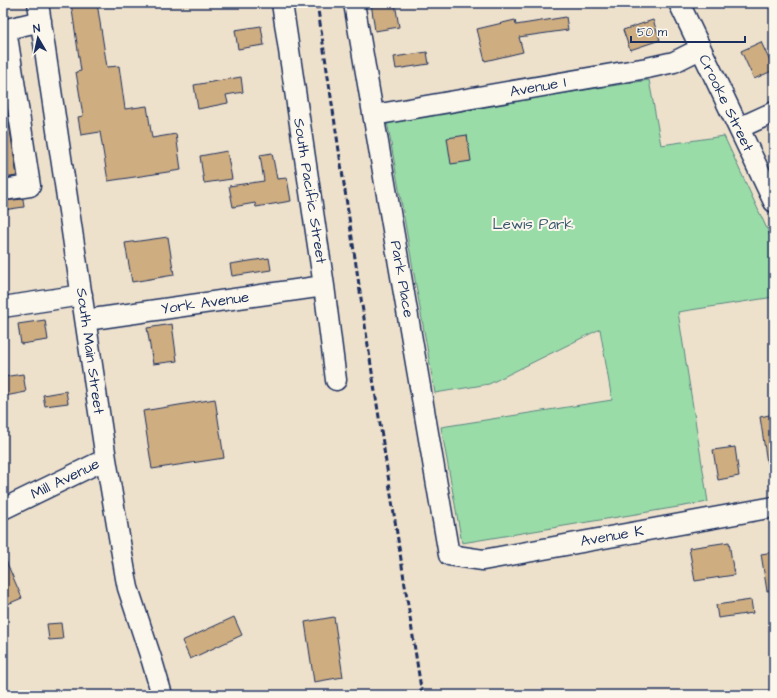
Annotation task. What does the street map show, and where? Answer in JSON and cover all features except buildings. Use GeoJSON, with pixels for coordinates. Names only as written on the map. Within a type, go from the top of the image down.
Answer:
{"type":"FeatureCollection","features":[{"type":"Feature","properties":{"kind":"street","name":"South Pacific Street"},"geometry":{"type":"LineString","coordinates":[[282,3],[324,286],[336,380]]}},
{"type":"Feature","properties":{"kind":"street","name":"Park Place"},"geometry":{"type":"LineString","coordinates":[[354,3],[450,555]]}},
{"type":"Feature","properties":{"kind":"street","name":"Crooke Street"},"geometry":{"type":"LineString","coordinates":[[678,3],[774,202]]}},
{"type":"Feature","properties":{"kind":"street"},"geometry":{"type":"LineString","coordinates":[[3,190],[30,186],[5,29],[39,12]]}},
{"type":"Feature","properties":{"kind":"street","name":"South Main Street"},"geometry":{"type":"LineString","coordinates":[[39,12],[106,459],[128,588],[162,695]]}},
{"type":"Feature","properties":{"kind":"street","name":"Avenue I"},"geometry":{"type":"LineString","coordinates":[[374,115],[647,68],[674,62],[700,49]]}},
{"type":"Feature","properties":{"kind":"street"},"geometry":{"type":"LineString","coordinates":[[739,128],[774,112]]}},
{"type":"Feature","properties":{"kind":"street","name":"York Avenue"},"geometry":{"type":"LineString","coordinates":[[86,320],[324,286]]}},
{"type":"Feature","properties":{"kind":"street"},"geometry":{"type":"LineString","coordinates":[[3,306],[82,295]]}},
{"type":"Feature","properties":{"kind":"street","name":"Mill Avenue"},"geometry":{"type":"LineString","coordinates":[[3,509],[106,459]]}},
{"type":"Feature","properties":{"kind":"street","name":"Avenue K"},"geometry":{"type":"LineString","coordinates":[[450,555],[483,560],[774,507]]}},
{"type":"Feature","properties":{"kind":"green space","name":"Lewis Park"},"geometry":{"type":"Polygon","coordinates":[[[649,80],[661,145],[724,136],[774,244],[774,297],[678,312],[708,502],[462,543],[441,427],[612,400],[600,329],[489,384],[435,393],[387,121],[649,80]]]}},
{"type":"Feature","properties":{"kind":"railway"},"geometry":{"type":"LineString","coordinates":[[317,3],[422,695]]}}]}
